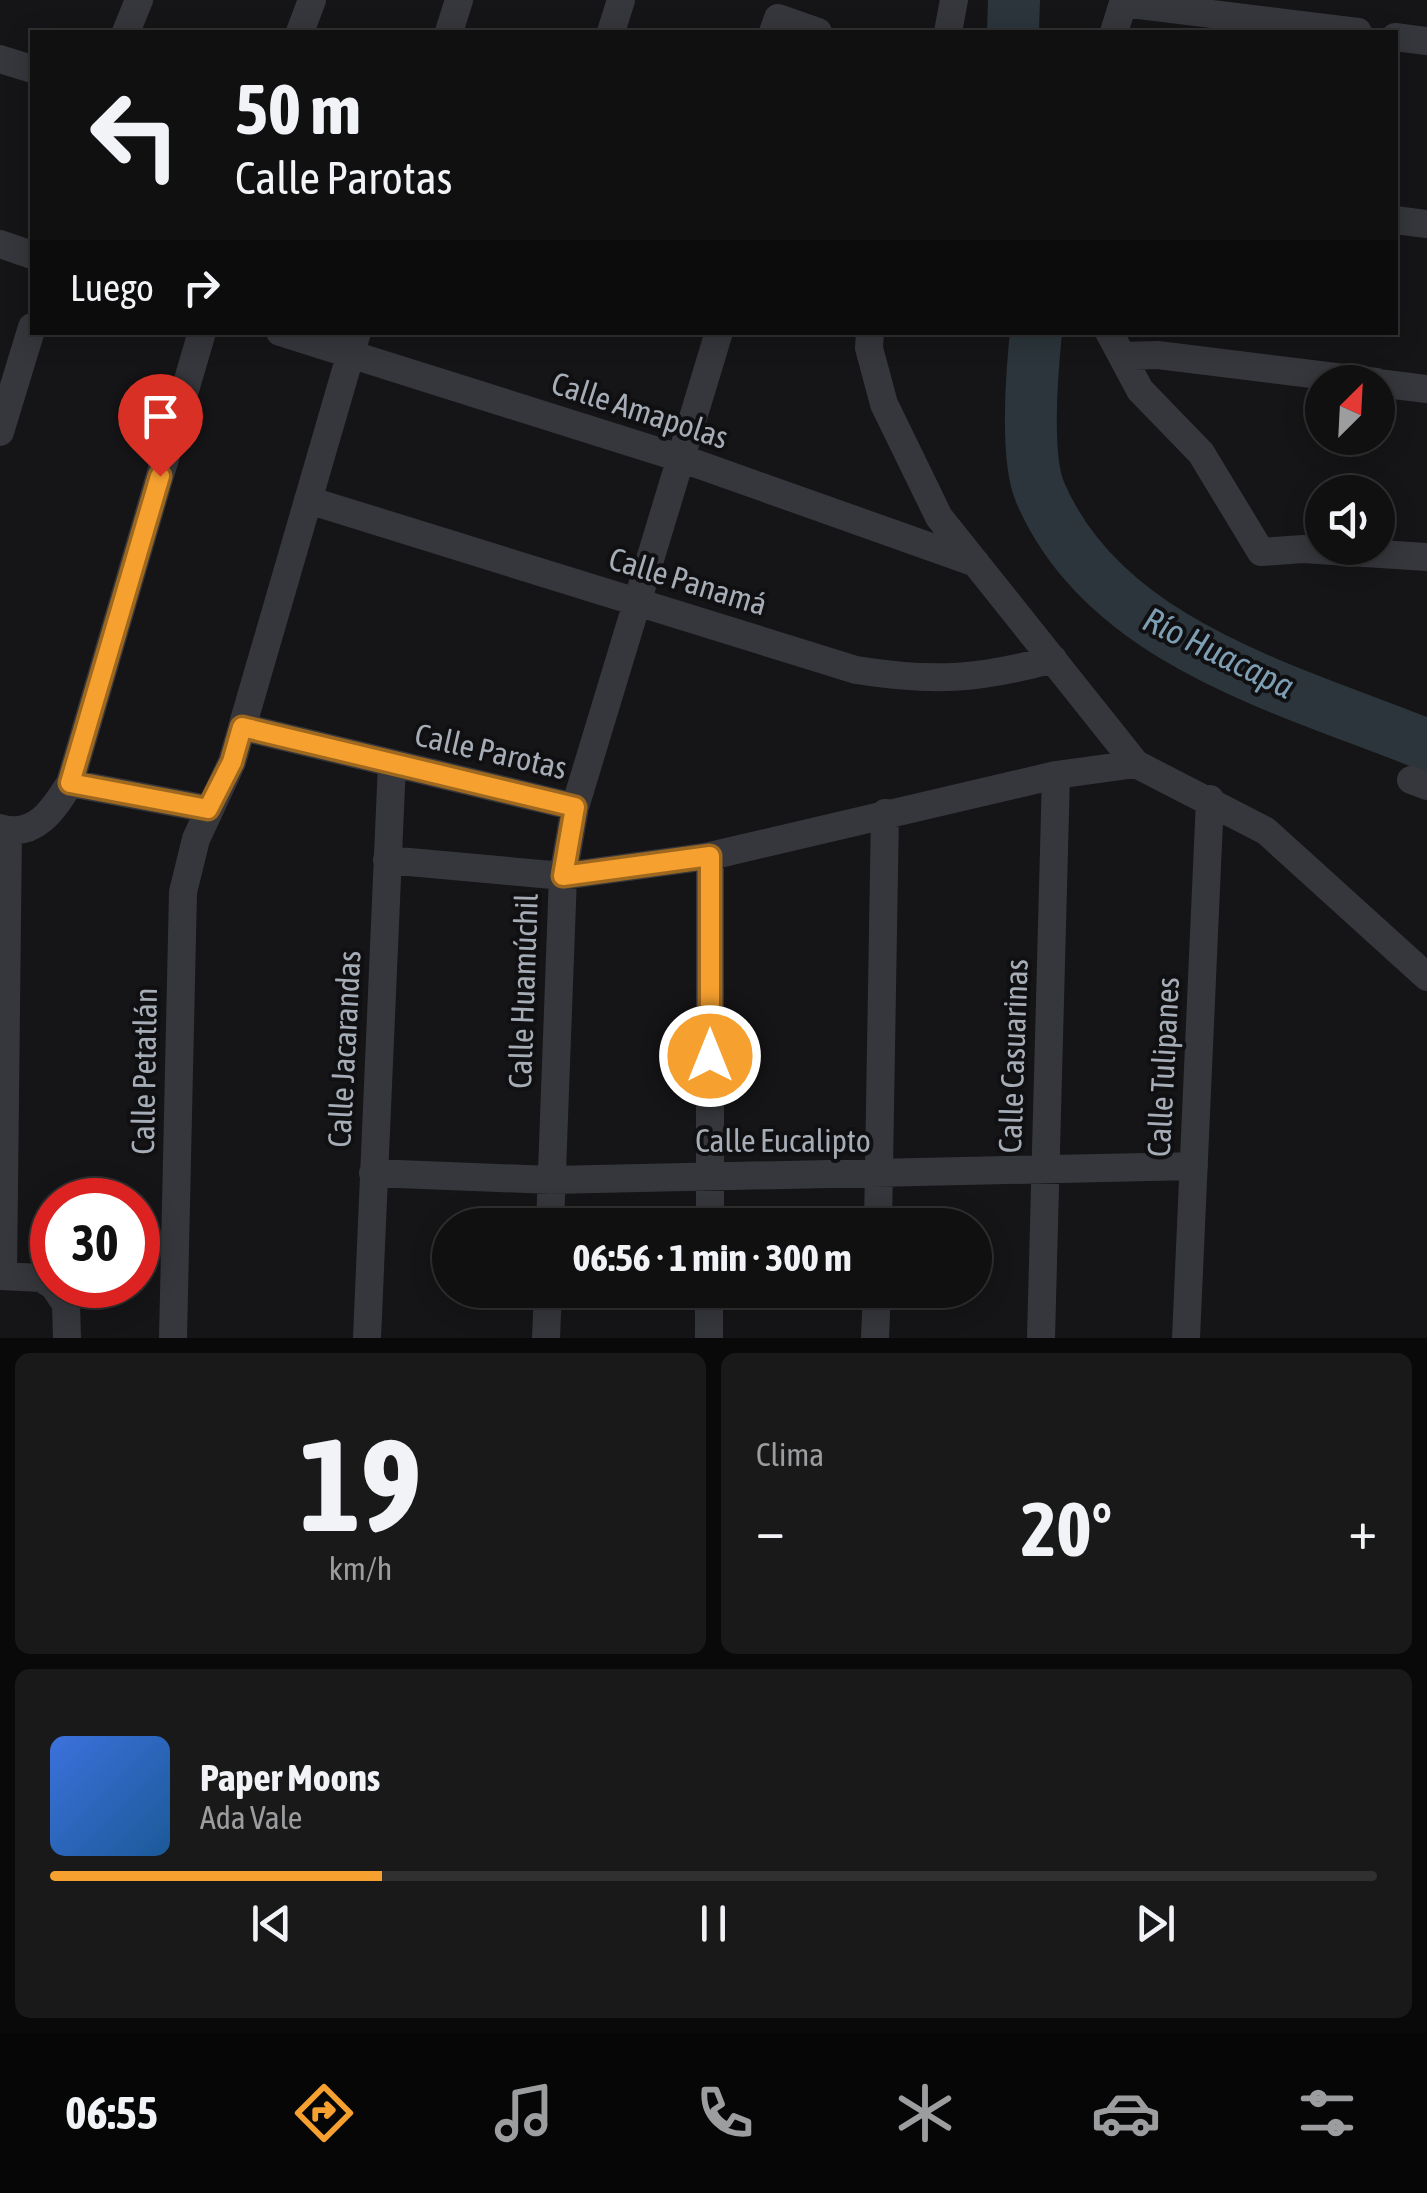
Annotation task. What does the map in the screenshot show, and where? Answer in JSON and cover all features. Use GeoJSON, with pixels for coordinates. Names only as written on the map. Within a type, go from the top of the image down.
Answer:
{"type":"FeatureCollection","features":[{"type":"Feature","properties":{"kind":"street"},"geometry":{"type":"LineString","coordinates":[[127,30],[139,0]]}},
{"type":"Feature","properties":{"kind":"street"},"geometry":{"type":"LineString","coordinates":[[301,30],[312,0]]}},
{"type":"Feature","properties":{"kind":"street"},"geometry":{"type":"LineString","coordinates":[[449,30],[460,0]]}},
{"type":"Feature","properties":{"kind":"street"},"geometry":{"type":"LineString","coordinates":[[612,30],[621,0]]}},
{"type":"Feature","properties":{"kind":"street"},"geometry":{"type":"LineString","coordinates":[[948,30],[954,0]]}},
{"type":"Feature","properties":{"kind":"street"},"geometry":{"type":"LineString","coordinates":[[1115,30],[1124,2],[1342,30]]}},
{"type":"Feature","properties":{"kind":"street"},"geometry":{"type":"LineString","coordinates":[[775,25],[806,30]]}},
{"type":"Feature","properties":{"kind":"street"},"geometry":{"type":"LineString","coordinates":[[1398,37],[1427,41]]}},
{"type":"Feature","properties":{"kind":"street"},"geometry":{"type":"LineString","coordinates":[[0,59],[30,68]]}},
{"type":"Feature","properties":{"kind":"street"},"geometry":{"type":"LineString","coordinates":[[1398,220],[1427,224]]}},
{"type":"Feature","properties":{"kind":"street"},"geometry":{"type":"LineString","coordinates":[[0,244],[30,254]]}},
{"type":"Feature","properties":{"kind":"street"},"geometry":{"type":"LineString","coordinates":[[0,432],[30,334]]}},
{"type":"Feature","properties":{"kind":"street"},"geometry":{"type":"LineString","coordinates":[[30,1277],[2,1276],[4,829],[29,829],[52,812],[70,783],[201,335]]}},
{"type":"Feature","properties":{"kind":"street","name":"Calle Amapolas"},"geometry":{"type":"LineString","coordinates":[[298,335],[354,344],[976,563]]}},
{"type":"Feature","properties":{"kind":"street"},"geometry":{"type":"LineString","coordinates":[[575,807],[718,335]]}},
{"type":"Feature","properties":{"kind":"street"},"geometry":{"type":"LineString","coordinates":[[870,340],[884,404],[940,517],[1136,764],[1210,799],[1266,832],[1427,977]]}},
{"type":"Feature","properties":{"kind":"street"},"geometry":{"type":"LineString","coordinates":[[70,783],[208,809],[232,762],[354,344]]}},
{"type":"Feature","properties":{"kind":"street"},"geometry":{"type":"LineString","coordinates":[[1116,344],[1158,354],[1305,373]]}},
{"type":"Feature","properties":{"kind":"street"},"geometry":{"type":"LineString","coordinates":[[1116,344],[1140,390],[1201,452],[1261,552],[1427,557]]}},
{"type":"Feature","properties":{"kind":"street"},"geometry":{"type":"LineString","coordinates":[[1395,385],[1427,389]]}},
{"type":"Feature","properties":{"kind":"street","name":"Calle Panamá"},"geometry":{"type":"LineString","coordinates":[[308,500],[856,670],[916,679],[992,676],[1053,659]]}},
{"type":"Feature","properties":{"kind":"street","name":"Calle Parotas"},"geometry":{"type":"LineString","coordinates":[[242,727],[575,807],[563,876]]}},
{"type":"Feature","properties":{"kind":"street","name":"Calle Jacarandas"},"geometry":{"type":"LineString","coordinates":[[367,1338],[392,763]]}},
{"type":"Feature","properties":{"kind":"street"},"geometry":{"type":"LineString","coordinates":[[563,876],[710,856],[1056,775],[1136,764]]}},
{"type":"Feature","properties":{"kind":"street","name":"Calle Casuarinas"},"geometry":{"type":"LineString","coordinates":[[1040,1338],[1056,775]]}},
{"type":"Feature","properties":{"kind":"street","name":"Calle Tulipanes"},"geometry":{"type":"LineString","coordinates":[[1186,1338],[1210,799]]}},
{"type":"Feature","properties":{"kind":"street","name":"Calle Petatlán"},"geometry":{"type":"LineString","coordinates":[[173,1338],[183,892],[208,809]]}},
{"type":"Feature","properties":{"kind":"street"},"geometry":{"type":"LineString","coordinates":[[879,1208],[885,813]]}},
{"type":"Feature","properties":{"kind":"street"},"geometry":{"type":"LineString","coordinates":[[710,856],[710,1208]]}},
{"type":"Feature","properties":{"kind":"street","name":"Calle Huamúchil"},"geometry":{"type":"LineString","coordinates":[[387,860],[563,876],[550,1208]]}},
{"type":"Feature","properties":{"kind":"street","name":"Calle Eucalipto"},"geometry":{"type":"LineString","coordinates":[[373,1173],[551,1180],[1194,1166]]}},
{"type":"Feature","properties":{"kind":"street"},"geometry":{"type":"LineString","coordinates":[[66,1308],[66,1338]]}},
{"type":"Feature","properties":{"kind":"street"},"geometry":{"type":"LineString","coordinates":[[546,1338],[547,1308]]}},
{"type":"Feature","properties":{"kind":"street"},"geometry":{"type":"LineString","coordinates":[[709,1308],[709,1338]]}},
{"type":"Feature","properties":{"kind":"street"},"geometry":{"type":"LineString","coordinates":[[875,1338],[876,1308]]}},
{"type":"Feature","properties":{"kind":"waterway","name":"Río Huacapa"},"geometry":{"type":"LineString","coordinates":[[1013,30],[1014,0]]}},
{"type":"Feature","properties":{"kind":"waterway","name":"Río Huacapa"},"geometry":{"type":"LineString","coordinates":[[1036,335],[1031,414],[1035,477],[1069,544],[1108,587],[1154,624],[1206,654],[1261,680],[1427,745]]}},
{"type":"Feature","properties":{"kind":"route"},"geometry":{"type":"LineString","coordinates":[[160,476],[70,783],[208,809],[232,762],[242,727],[575,807],[563,876],[710,856],[710,1056]]}}]}
